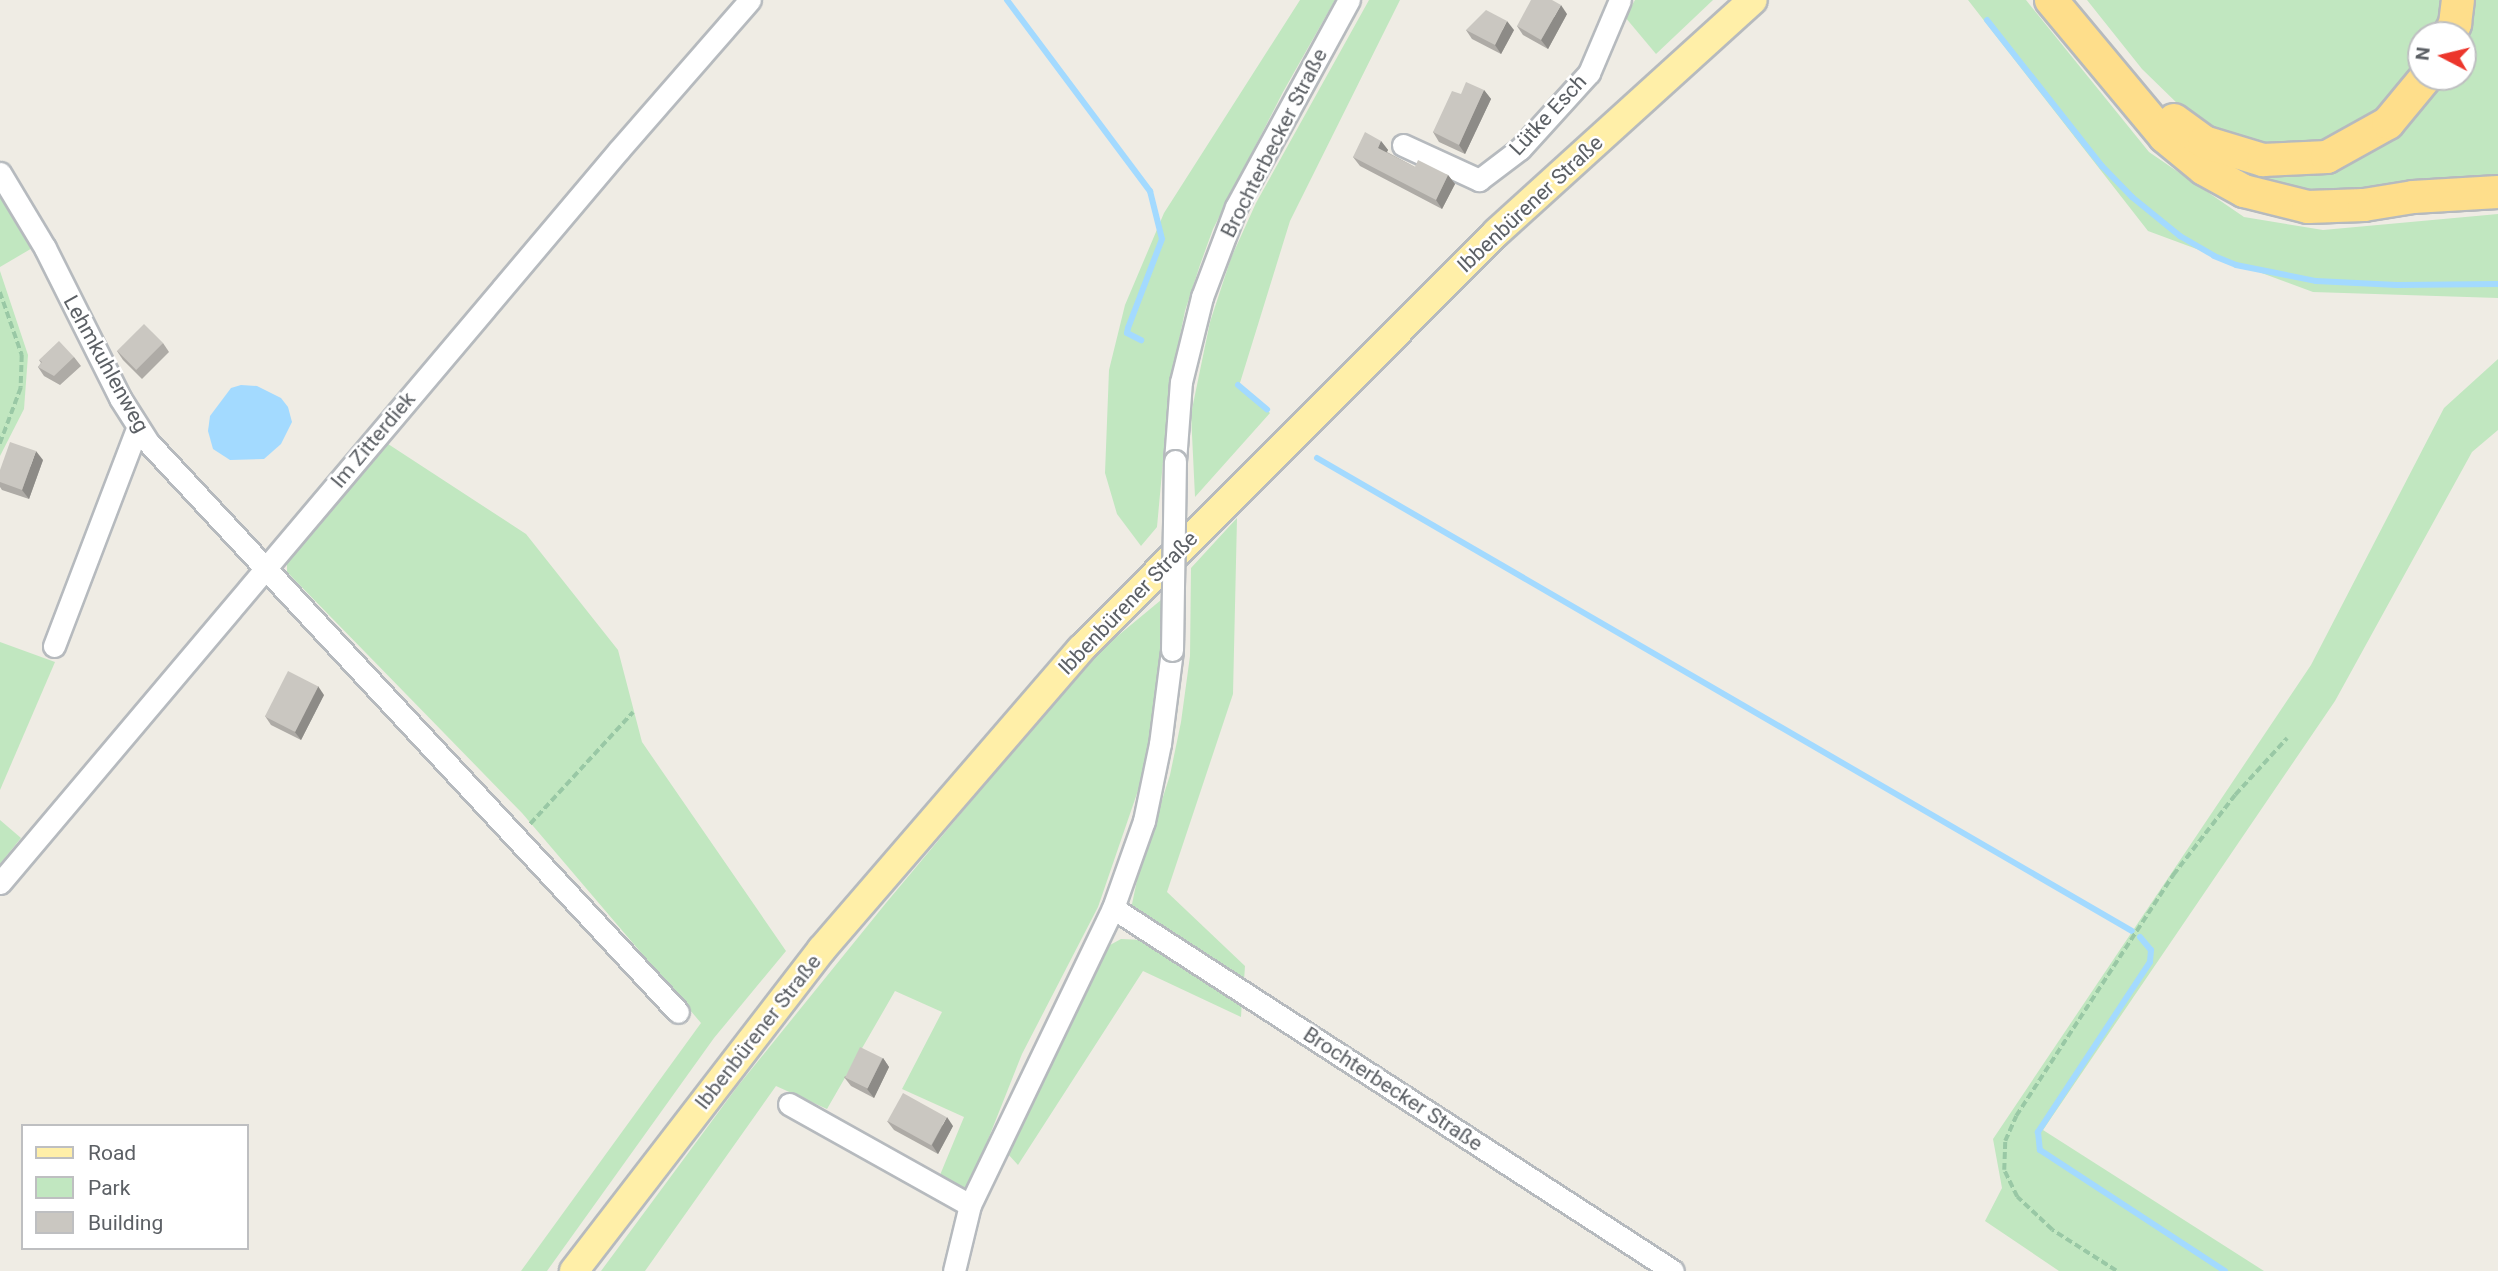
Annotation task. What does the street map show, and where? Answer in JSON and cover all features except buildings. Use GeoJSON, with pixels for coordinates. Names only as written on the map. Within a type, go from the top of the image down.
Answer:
{"type":"FeatureCollection","features":[{"type":"Feature","properties":{"kind":"highway"},"geometry":{"type":"LineString","coordinates":[[2051,0],[2165,137],[2204,169],[2244,191],[2308,207],[2364,205],[2413,197],[2498,192]]}},
{"type":"Feature","properties":{"kind":"highway"},"geometry":{"type":"LineString","coordinates":[[2070,0],[2156,106],[2204,142],[2263,160],[2327,157],[2388,123],[2414,91]]}},
{"type":"Feature","properties":{"kind":"highway"},"geometry":{"type":"LineString","coordinates":[[2455,21],[2458,0]]}},
{"type":"Feature","properties":{"kind":"main road","name":"Ibbenbürener Straße"},"geometry":{"type":"LineString","coordinates":[[574,1271],[822,949],[1081,649],[1497,232],[1753,0]]}},
{"type":"Feature","properties":{"kind":"street","name":"Im Zitterdiek"},"geometry":{"type":"LineString","coordinates":[[0,883],[265,567],[750,0]]}},
{"type":"Feature","properties":{"kind":"street","name":"Brochterbecker Straße"},"geometry":{"type":"LineString","coordinates":[[954,1271],[970,1205],[1114,908],[1144,821],[1160,744],[1172,650],[1175,461],[1181,382],[1202,297],[1236,207],[1349,0]]}},
{"type":"Feature","properties":{"kind":"street","name":"Lütke Esch"},"geometry":{"type":"LineString","coordinates":[[1403,145],[1479,180],[1520,149],[1589,73],[1620,0]]}},
{"type":"Feature","properties":{"kind":"street","name":"Lehmkuhlenweg"},"geometry":{"type":"LineString","coordinates":[[0,173],[29,219],[120,398],[148,442],[678,1012]]}},
{"type":"Feature","properties":{"kind":"street"},"geometry":{"type":"LineString","coordinates":[[54,646],[138,426]]}},
{"type":"Feature","properties":{"kind":"street","name":"Brochterbecker Straße"},"geometry":{"type":"LineString","coordinates":[[1114,908],[1673,1271]]}},
{"type":"Feature","properties":{"kind":"street"},"geometry":{"type":"LineString","coordinates":[[789,1104],[970,1205]]}},
{"type":"Feature","properties":{"kind":"path"},"geometry":{"type":"LineString","coordinates":[[0,292],[22,355],[21,388],[0,444]]}},
{"type":"Feature","properties":{"kind":"path"},"geometry":{"type":"LineString","coordinates":[[516,839],[633,712]]}},
{"type":"Feature","properties":{"kind":"path"},"geometry":{"type":"LineString","coordinates":[[2116,1271],[2052,1230],[2017,1197],[2004,1170],[2005,1141],[2015,1116],[2174,874],[2235,795],[2287,738]]}},
{"type":"Feature","properties":{"kind":"green space"},"geometry":{"type":"Polygon","coordinates":[[[1300,0],[1335,0],[1283,92],[1213,229],[1200,265],[1185,311],[1170,385],[1157,527],[1141,546],[1117,514],[1105,473],[1109,370],[1125,305],[1164,213],[1300,0]]]}},
{"type":"Feature","properties":{"kind":"green space"},"geometry":{"type":"Polygon","coordinates":[[[1369,0],[1400,0],[1290,221],[1239,386],[1270,413],[1195,497],[1191,414],[1210,322],[1231,258],[1256,203],[1369,0]]]}},
{"type":"Feature","properties":{"kind":"green space"},"geometry":{"type":"Polygon","coordinates":[[[1635,0],[1713,0],[1656,54],[1625,17],[1635,0]]]}},
{"type":"Feature","properties":{"kind":"green space"},"geometry":{"type":"Polygon","coordinates":[[[1968,0],[2026,0],[2149,152],[2244,217],[2323,230],[2498,214],[2498,298],[2313,292],[2148,231],[1968,0]]]}},
{"type":"Feature","properties":{"kind":"green space"},"geometry":{"type":"Polygon","coordinates":[[[2087,0],[2444,0],[2437,21],[2407,21],[2407,79],[2379,112],[2335,137],[2315,142],[2274,146],[2227,135],[2181,107],[2142,69],[2087,0]]]}},
{"type":"Feature","properties":{"kind":"green space"},"geometry":{"type":"Polygon","coordinates":[[[2470,0],[2498,0],[2498,182],[2355,198],[2267,192],[2175,131],[2286,169],[2414,91],[2477,91],[2477,21],[2466,21],[2470,0]]]}},
{"type":"Feature","properties":{"kind":"green space"},"geometry":{"type":"Polygon","coordinates":[[[0,190],[34,247],[0,267],[0,190]]]}},
{"type":"Feature","properties":{"kind":"green space"},"geometry":{"type":"Polygon","coordinates":[[[0,271],[28,355],[24,409],[0,456],[0,271]]]}},
{"type":"Feature","properties":{"kind":"green space"},"geometry":{"type":"Polygon","coordinates":[[[2498,359],[2498,430],[2472,452],[2335,701],[2043,1130],[2264,1271],[2059,1271],[1985,1221],[2002,1188],[1993,1139],[2311,665],[2444,408],[2498,359]]]}},
{"type":"Feature","properties":{"kind":"green space"},"geometry":{"type":"Polygon","coordinates":[[[385,442],[526,534],[618,650],[642,742],[786,951],[714,1038],[547,1271],[521,1271],[701,1023],[522,813],[287,572],[287,555],[385,442]]]}},
{"type":"Feature","properties":{"kind":"green space"},"geometry":{"type":"Polygon","coordinates":[[[1237,518],[1233,694],[1167,892],[1245,966],[1244,981],[1131,909],[1138,875],[1170,775],[1181,722],[1190,656],[1191,568],[1237,518]]]}},
{"type":"Feature","properties":{"kind":"green space"},"geometry":{"type":"Polygon","coordinates":[[[1161,600],[1161,649],[1154,723],[1143,776],[1098,907],[1022,1054],[968,1190],[940,1175],[964,1117],[902,1089],[942,1012],[895,991],[827,1109],[776,1086],[645,1271],[601,1271],[737,1087],[886,903],[1091,658],[1161,600]]]}},
{"type":"Feature","properties":{"kind":"green space"},"geometry":{"type":"Polygon","coordinates":[[[0,642],[55,662],[0,790],[0,642]]]}},
{"type":"Feature","properties":{"kind":"green space"},"geometry":{"type":"Polygon","coordinates":[[[0,820],[21,838],[0,864],[0,820]]]}},
{"type":"Feature","properties":{"kind":"green space"},"geometry":{"type":"Polygon","coordinates":[[[1121,939],[1143,940],[1242,1000],[1241,1017],[1143,971],[1018,1165],[1007,1153],[1018,1123],[1110,945],[1121,939]]]}},
{"type":"Feature","properties":{"kind":"water"},"geometry":{"type":"Polygon","coordinates":[[[241,385],[257,386],[281,398],[288,407],[292,422],[281,444],[264,459],[230,460],[213,449],[208,431],[210,416],[231,388],[241,385]]]}},
{"type":"Feature","properties":{"kind":"waterway"},"geometry":{"type":"LineString","coordinates":[[1007,0],[1150,191],[1162,239],[1128,328],[1127,333],[1141,340]]}},
{"type":"Feature","properties":{"kind":"waterway"},"geometry":{"type":"LineString","coordinates":[[1987,20],[2102,166],[2132,197],[2180,236],[2214,256],[2236,265],[2316,281],[2397,285],[2498,284]]}},
{"type":"Feature","properties":{"kind":"waterway"},"geometry":{"type":"LineString","coordinates":[[1238,385],[1267,409]]}},
{"type":"Feature","properties":{"kind":"waterway"},"geometry":{"type":"LineString","coordinates":[[1317,458],[2132,931]]}},
{"type":"Feature","properties":{"kind":"waterway"},"geometry":{"type":"LineString","coordinates":[[2140,937],[2151,950],[2150,962],[2038,1132],[2040,1150],[2225,1271]]}}]}
